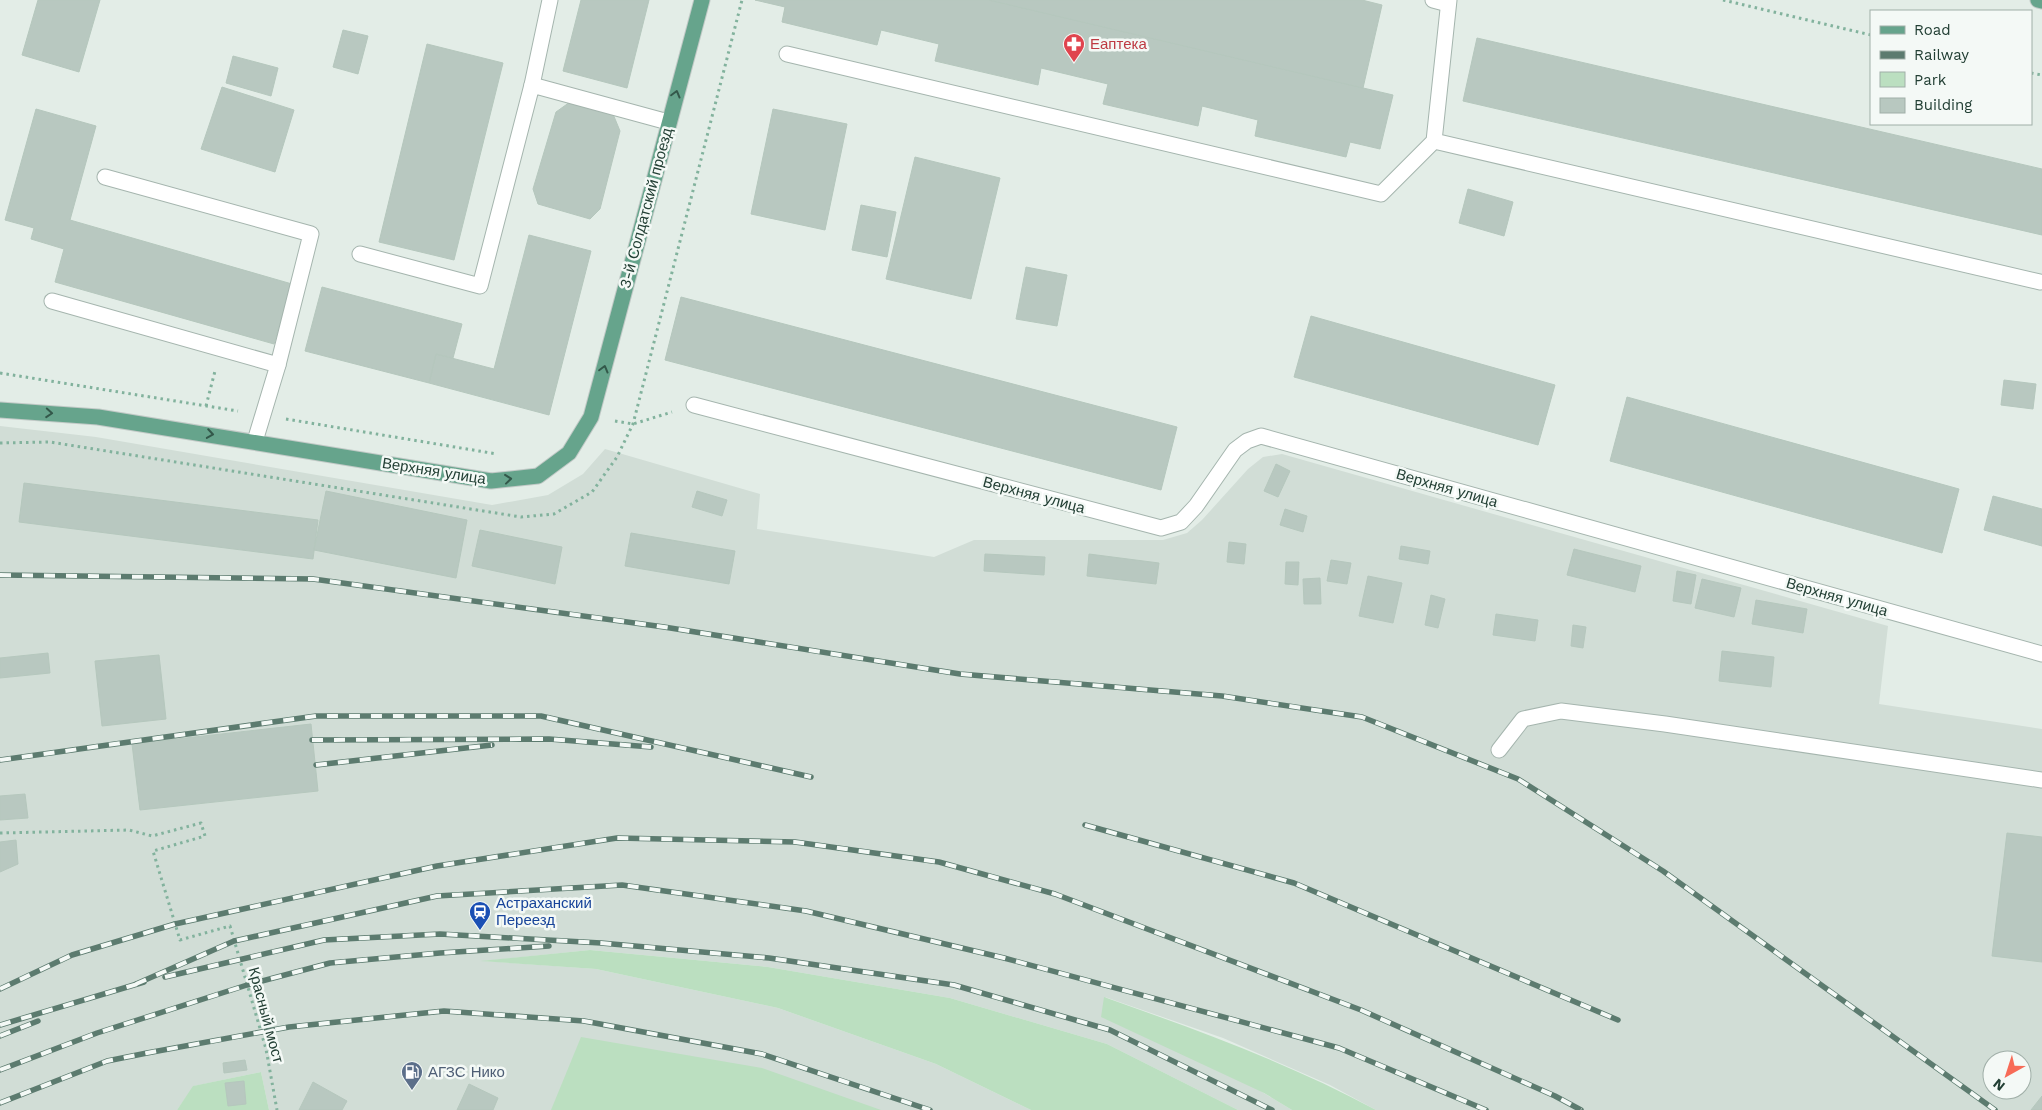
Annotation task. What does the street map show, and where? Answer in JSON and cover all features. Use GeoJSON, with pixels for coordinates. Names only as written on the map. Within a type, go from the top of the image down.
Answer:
{"type":"FeatureCollection","features":[{"type":"Feature","properties":{"kind":"main road","name":"3-й Солдатский проезд"},"geometry":{"type":"LineString","coordinates":[[591,417],[702,0]]}},
{"type":"Feature","properties":{"kind":"main road","name":"Верхняя улица"},"geometry":{"type":"LineString","coordinates":[[0,410],[98,417],[255,441],[491,481],[538,476],[569,453],[591,417]]}},
{"type":"Feature","properties":{"kind":"street"},"geometry":{"type":"LineString","coordinates":[[360,254],[480,286],[532,84],[550,0]]}},
{"type":"Feature","properties":{"kind":"street"},"geometry":{"type":"LineString","coordinates":[[787,54],[1381,194],[1434,141],[1449,2],[1433,0]]}},
{"type":"Feature","properties":{"kind":"street"},"geometry":{"type":"LineString","coordinates":[[532,84],[668,122]]}},
{"type":"Feature","properties":{"kind":"street"},"geometry":{"type":"LineString","coordinates":[[1434,141],[2040,282]]}},
{"type":"Feature","properties":{"kind":"street"},"geometry":{"type":"LineString","coordinates":[[105,177],[311,234],[278,365],[255,441]]}},
{"type":"Feature","properties":{"kind":"street"},"geometry":{"type":"LineString","coordinates":[[52,301],[278,365]]}},
{"type":"Feature","properties":{"kind":"street","name":"Верхняя улица"},"geometry":{"type":"LineString","coordinates":[[694,405],[1161,528],[1181,522],[1196,506],[1235,450],[1247,440],[1261,436],[2042,654]]}},
{"type":"Feature","properties":{"kind":"street"},"geometry":{"type":"LineString","coordinates":[[1499,750],[1524,720],[1561,711],[2042,780]]}},
{"type":"Feature","properties":{"kind":"path"},"geometry":{"type":"LineString","coordinates":[[0,443],[50,442],[521,517],[554,514],[592,492],[617,457],[633,424],[742,0]]}},
{"type":"Feature","properties":{"kind":"path"},"geometry":{"type":"LineString","coordinates":[[1723,0],[1870,35]]}},
{"type":"Feature","properties":{"kind":"path"},"geometry":{"type":"LineString","coordinates":[[206,406],[221,349]]}},
{"type":"Feature","properties":{"kind":"path"},"geometry":{"type":"LineString","coordinates":[[0,372],[506,455]]}},
{"type":"Feature","properties":{"kind":"path"},"geometry":{"type":"LineString","coordinates":[[591,417],[633,424],[694,405]]}},
{"type":"Feature","properties":{"kind":"path","name":"Красный мост"},"geometry":{"type":"LineString","coordinates":[[0,833],[129,830],[152,836],[201,823],[205,836],[153,851],[180,940],[230,926],[266,1049],[277,1110]]}},
{"type":"Feature","properties":{"kind":"shaded area"},"geometry":{"type":"Polygon","coordinates":[[[0,426],[96,437],[492,505],[548,495],[583,474],[605,449],[760,494],[757,529],[934,557],[974,540],[1163,540],[1187,533],[1202,520],[1248,469],[1263,457],[1282,454],[1888,626],[1879,704],[2042,729],[2042,1110],[1376,1110],[1330,1085],[1223,1038],[1105,997],[1292,1110],[1238,1110],[1107,1044],[950,998],[768,967],[590,950],[484,961],[596,969],[778,1008],[936,1064],[1031,1110],[269,1110],[261,1072],[194,1086],[177,1110],[0,1110],[0,426]]]}},
{"type":"Feature","properties":{"kind":"green space"},"geometry":{"type":"Polygon","coordinates":[[[590,950],[768,967],[950,998],[1107,1044],[1238,1110],[1031,1110],[936,1064],[778,1008],[596,969],[480,961],[590,950]]]}},
{"type":"Feature","properties":{"kind":"green space"},"geometry":{"type":"Polygon","coordinates":[[[1104,997],[1276,1062],[1376,1110],[1292,1110],[1264,1093],[1101,1017],[1104,997]]]}},
{"type":"Feature","properties":{"kind":"green space"},"geometry":{"type":"Polygon","coordinates":[[[581,1037],[762,1068],[881,1110],[551,1110],[581,1037]]]}},
{"type":"Feature","properties":{"kind":"green space"},"geometry":{"type":"Polygon","coordinates":[[[261,1072],[269,1110],[177,1110],[193,1086],[261,1072]]]}},
{"type":"Feature","properties":{"kind":"building"},"geometry":{"type":"Polygon","coordinates":[[[38,0],[100,0],[79,72],[22,55],[38,0]]]}},
{"type":"Feature","properties":{"kind":"building"},"geometry":{"type":"Polygon","coordinates":[[[581,0],[649,0],[627,88],[563,71],[581,0]]]}},
{"type":"Feature","properties":{"kind":"building"},"geometry":{"type":"Polygon","coordinates":[[[755,0],[989,0],[1393,95],[1380,149],[1350,142],[1346,157],[1255,136],[1258,120],[1202,106],[1198,126],[1103,104],[1108,84],[1041,68],[1038,85],[935,61],[939,44],[881,30],[877,45],[782,22],[785,7],[755,0]]]}},
{"type":"Feature","properties":{"kind":"building"},"geometry":{"type":"Polygon","coordinates":[[[989,0],[1362,0],[1382,5],[1363,88],[989,0]]]}},
{"type":"Feature","properties":{"kind":"building"},"geometry":{"type":"Polygon","coordinates":[[[343,30],[368,36],[358,74],[333,67],[343,30]]]}},
{"type":"Feature","properties":{"kind":"building"},"geometry":{"type":"Polygon","coordinates":[[[1477,38],[2042,169],[2042,235],[1463,101],[1477,38]]]}},
{"type":"Feature","properties":{"kind":"building"},"geometry":{"type":"Polygon","coordinates":[[[427,44],[503,63],[454,260],[379,242],[427,44]]]}},
{"type":"Feature","properties":{"kind":"building"},"geometry":{"type":"Polygon","coordinates":[[[233,56],[278,68],[271,96],[226,83],[233,56]]]}},
{"type":"Feature","properties":{"kind":"building"},"geometry":{"type":"Polygon","coordinates":[[[222,87],[294,110],[275,172],[201,149],[222,87]]]}},
{"type":"Feature","properties":{"kind":"building"},"geometry":{"type":"Polygon","coordinates":[[[570,102],[613,114],[620,131],[600,209],[590,219],[538,204],[533,189],[556,112],[570,102]]]}},
{"type":"Feature","properties":{"kind":"building"},"geometry":{"type":"Polygon","coordinates":[[[36,109],[96,126],[70,220],[292,284],[274,344],[55,282],[64,249],[31,239],[34,228],[5,220],[36,109]]]}},
{"type":"Feature","properties":{"kind":"building"},"geometry":{"type":"Polygon","coordinates":[[[773,109],[847,124],[825,230],[751,214],[773,109]]]}},
{"type":"Feature","properties":{"kind":"building"},"geometry":{"type":"Polygon","coordinates":[[[915,157],[1000,178],[971,299],[886,279],[915,157]]]}},
{"type":"Feature","properties":{"kind":"building"},"geometry":{"type":"Polygon","coordinates":[[[1468,189],[1513,202],[1504,236],[1459,223],[1468,189]]]}},
{"type":"Feature","properties":{"kind":"building"},"geometry":{"type":"Polygon","coordinates":[[[861,205],[896,212],[887,257],[852,250],[861,205]]]}},
{"type":"Feature","properties":{"kind":"building"},"geometry":{"type":"Polygon","coordinates":[[[529,235],[591,251],[549,415],[429,383],[436,354],[494,369],[529,235]]]}},
{"type":"Feature","properties":{"kind":"building"},"geometry":{"type":"Polygon","coordinates":[[[1026,267],[1067,275],[1057,326],[1016,319],[1026,267]]]}},
{"type":"Feature","properties":{"kind":"building"},"geometry":{"type":"Polygon","coordinates":[[[322,287],[462,324],[453,358],[436,354],[429,383],[305,351],[322,287]]]}},
{"type":"Feature","properties":{"kind":"building"},"geometry":{"type":"Polygon","coordinates":[[[681,297],[1177,427],[1161,490],[665,360],[681,297]]]}},
{"type":"Feature","properties":{"kind":"building"},"geometry":{"type":"Polygon","coordinates":[[[1311,316],[1555,385],[1538,445],[1294,377],[1311,316]]]}},
{"type":"Feature","properties":{"kind":"building"},"geometry":{"type":"Polygon","coordinates":[[[2004,380],[2036,384],[2033,409],[2001,405],[2004,380]]]}},
{"type":"Feature","properties":{"kind":"building"},"geometry":{"type":"Polygon","coordinates":[[[1627,397],[1959,489],[1942,553],[1610,461],[1627,397]]]}},
{"type":"Feature","properties":{"kind":"building"},"geometry":{"type":"Polygon","coordinates":[[[1276,464],[1290,471],[1278,497],[1264,491],[1276,464]]]}},
{"type":"Feature","properties":{"kind":"building"},"geometry":{"type":"Polygon","coordinates":[[[24,483],[318,520],[313,559],[19,522],[24,483]]]}},
{"type":"Feature","properties":{"kind":"building"},"geometry":{"type":"Polygon","coordinates":[[[326,491],[467,520],[456,578],[314,550],[326,491]]]}},
{"type":"Feature","properties":{"kind":"building"},"geometry":{"type":"Polygon","coordinates":[[[697,491],[727,500],[722,516],[692,507],[697,491]]]}},
{"type":"Feature","properties":{"kind":"building"},"geometry":{"type":"Polygon","coordinates":[[[1993,496],[2042,509],[2042,546],[1984,530],[1993,496]]]}},
{"type":"Feature","properties":{"kind":"building"},"geometry":{"type":"Polygon","coordinates":[[[1285,509],[1307,516],[1303,532],[1280,525],[1285,509]]]}},
{"type":"Feature","properties":{"kind":"building"},"geometry":{"type":"Polygon","coordinates":[[[480,530],[562,547],[555,584],[472,566],[480,530]]]}},
{"type":"Feature","properties":{"kind":"building"},"geometry":{"type":"Polygon","coordinates":[[[631,533],[735,551],[729,584],[625,566],[631,533]]]}},
{"type":"Feature","properties":{"kind":"building"},"geometry":{"type":"Polygon","coordinates":[[[1229,542],[1246,544],[1244,564],[1227,562],[1229,542]]]}},
{"type":"Feature","properties":{"kind":"building"},"geometry":{"type":"Polygon","coordinates":[[[1401,546],[1430,551],[1428,564],[1399,559],[1401,546]]]}},
{"type":"Feature","properties":{"kind":"building"},"geometry":{"type":"Polygon","coordinates":[[[1574,549],[1641,566],[1635,592],[1567,575],[1574,549]]]}},
{"type":"Feature","properties":{"kind":"building"},"geometry":{"type":"Polygon","coordinates":[[[985,554],[1045,557],[1044,575],[984,571],[985,554]]]}},
{"type":"Feature","properties":{"kind":"building"},"geometry":{"type":"Polygon","coordinates":[[[1089,554],[1159,563],[1156,584],[1087,576],[1089,554]]]}},
{"type":"Feature","properties":{"kind":"building"},"geometry":{"type":"Polygon","coordinates":[[[1331,560],[1351,563],[1347,584],[1327,581],[1331,560]]]}},
{"type":"Feature","properties":{"kind":"building"},"geometry":{"type":"Polygon","coordinates":[[[1286,562],[1299,562],[1298,585],[1285,584],[1286,562]]]}},
{"type":"Feature","properties":{"kind":"building"},"geometry":{"type":"Polygon","coordinates":[[[1677,571],[1696,575],[1691,604],[1673,601],[1677,571]]]}},
{"type":"Feature","properties":{"kind":"building"},"geometry":{"type":"Polygon","coordinates":[[[1368,576],[1402,583],[1393,623],[1359,616],[1368,576]]]}},
{"type":"Feature","properties":{"kind":"building"},"geometry":{"type":"Polygon","coordinates":[[[1320,578],[1321,604],[1304,604],[1303,579],[1320,578]]]}},
{"type":"Feature","properties":{"kind":"building"},"geometry":{"type":"Polygon","coordinates":[[[1702,579],[1741,588],[1734,617],[1695,608],[1702,579]]]}},
{"type":"Feature","properties":{"kind":"building"},"geometry":{"type":"Polygon","coordinates":[[[1431,595],[1445,599],[1438,628],[1425,625],[1431,595]]]}},
{"type":"Feature","properties":{"kind":"building"},"geometry":{"type":"Polygon","coordinates":[[[1756,600],[1807,609],[1803,633],[1752,624],[1756,600]]]}},
{"type":"Feature","properties":{"kind":"building"},"geometry":{"type":"Polygon","coordinates":[[[1496,614],[1538,620],[1535,641],[1493,635],[1496,614]]]}},
{"type":"Feature","properties":{"kind":"building"},"geometry":{"type":"Polygon","coordinates":[[[1573,625],[1586,627],[1583,648],[1571,646],[1573,625]]]}},
{"type":"Feature","properties":{"kind":"building"},"geometry":{"type":"Polygon","coordinates":[[[1722,651],[1774,657],[1771,687],[1719,681],[1722,651]]]}},
{"type":"Feature","properties":{"kind":"building"},"geometry":{"type":"Polygon","coordinates":[[[48,653],[50,673],[0,678],[0,658],[48,653]]]}},
{"type":"Feature","properties":{"kind":"building"},"geometry":{"type":"Polygon","coordinates":[[[159,655],[166,719],[102,726],[95,661],[159,655]]]}},
{"type":"Feature","properties":{"kind":"building"},"geometry":{"type":"Polygon","coordinates":[[[311,724],[318,791],[140,810],[132,744],[311,724]]]}},
{"type":"Feature","properties":{"kind":"building"},"geometry":{"type":"Polygon","coordinates":[[[25,794],[28,818],[0,820],[0,796],[25,794]]]}},
{"type":"Feature","properties":{"kind":"building"},"geometry":{"type":"Polygon","coordinates":[[[2007,833],[2042,837],[2042,962],[1992,956],[2007,833]]]}},
{"type":"Feature","properties":{"kind":"building"},"geometry":{"type":"Polygon","coordinates":[[[16,840],[18,864],[0,872],[0,842],[16,840]]]}},
{"type":"Feature","properties":{"kind":"building"},"geometry":{"type":"Polygon","coordinates":[[[245,1060],[247,1070],[224,1073],[223,1063],[245,1060]]]}},
{"type":"Feature","properties":{"kind":"building"},"geometry":{"type":"Polygon","coordinates":[[[244,1081],[246,1104],[228,1106],[225,1083],[244,1081]]]}},
{"type":"Feature","properties":{"kind":"building"},"geometry":{"type":"Polygon","coordinates":[[[313,1082],[347,1101],[342,1110],[299,1110],[313,1082]]]}},
{"type":"Feature","properties":{"kind":"building"},"geometry":{"type":"Polygon","coordinates":[[[469,1084],[498,1098],[493,1110],[457,1110],[469,1084]]]}},
{"type":"Feature","properties":{"kind":"building"},"geometry":{"type":"Polygon","coordinates":[[[2042,1096],[2042,1110],[2031,1110],[2042,1096]]]}},
{"type":"Feature","properties":{"kind":"railway"},"geometry":{"type":"LineString","coordinates":[[0,575],[313,579],[664,627],[960,674],[1222,696],[1362,717],[1518,779],[1663,871],[1995,1110]]}},
{"type":"Feature","properties":{"kind":"railway"},"geometry":{"type":"LineString","coordinates":[[0,760],[316,716],[541,716],[811,777]]}},
{"type":"Feature","properties":{"kind":"railway"},"geometry":{"type":"LineString","coordinates":[[312,740],[549,739],[651,747]]}},
{"type":"Feature","properties":{"kind":"railway"},"geometry":{"type":"LineString","coordinates":[[316,765],[492,745]]}},
{"type":"Feature","properties":{"kind":"railway"},"geometry":{"type":"LineString","coordinates":[[1085,825],[1294,883],[1618,1020]]}},
{"type":"Feature","properties":{"kind":"railway"},"geometry":{"type":"LineString","coordinates":[[0,989],[72,955],[175,924],[437,866],[617,838],[795,842],[939,862],[1055,894],[1361,1010],[1555,1096],[1581,1110]]}},
{"type":"Feature","properties":{"kind":"railway"},"geometry":{"type":"LineString","coordinates":[[136,984],[234,941],[437,896],[622,885],[806,911],[1004,958],[1339,1048],[1486,1110]]}},
{"type":"Feature","properties":{"kind":"railway"},"geometry":{"type":"LineString","coordinates":[[165,977],[324,940],[440,934],[601,943],[769,958],[954,985],[1110,1030],[1272,1110]]}},
{"type":"Feature","properties":{"kind":"railway"},"geometry":{"type":"LineString","coordinates":[[0,1070],[97,1033],[247,985],[330,963],[549,946]]}},
{"type":"Feature","properties":{"kind":"railway"},"geometry":{"type":"LineString","coordinates":[[0,1025],[144,982]]}},
{"type":"Feature","properties":{"kind":"railway"},"geometry":{"type":"LineString","coordinates":[[0,1103],[107,1061],[289,1027],[444,1011],[584,1021],[762,1054],[930,1110]]}},
{"type":"Feature","properties":{"kind":"railway"},"geometry":{"type":"LineString","coordinates":[[0,1036],[38,1021]]}},
{"type":"Feature","properties":{"kind":"place","name":"Еаптека"},"geometry":{"type":"Point","coordinates":[1074,63]}},
{"type":"Feature","properties":{"kind":"place","name":"Астраханский Переезд"},"geometry":{"type":"Point","coordinates":[480,931]}},
{"type":"Feature","properties":{"kind":"place","name":"АГЗС Нико"},"geometry":{"type":"Point","coordinates":[412,1091]}}]}
